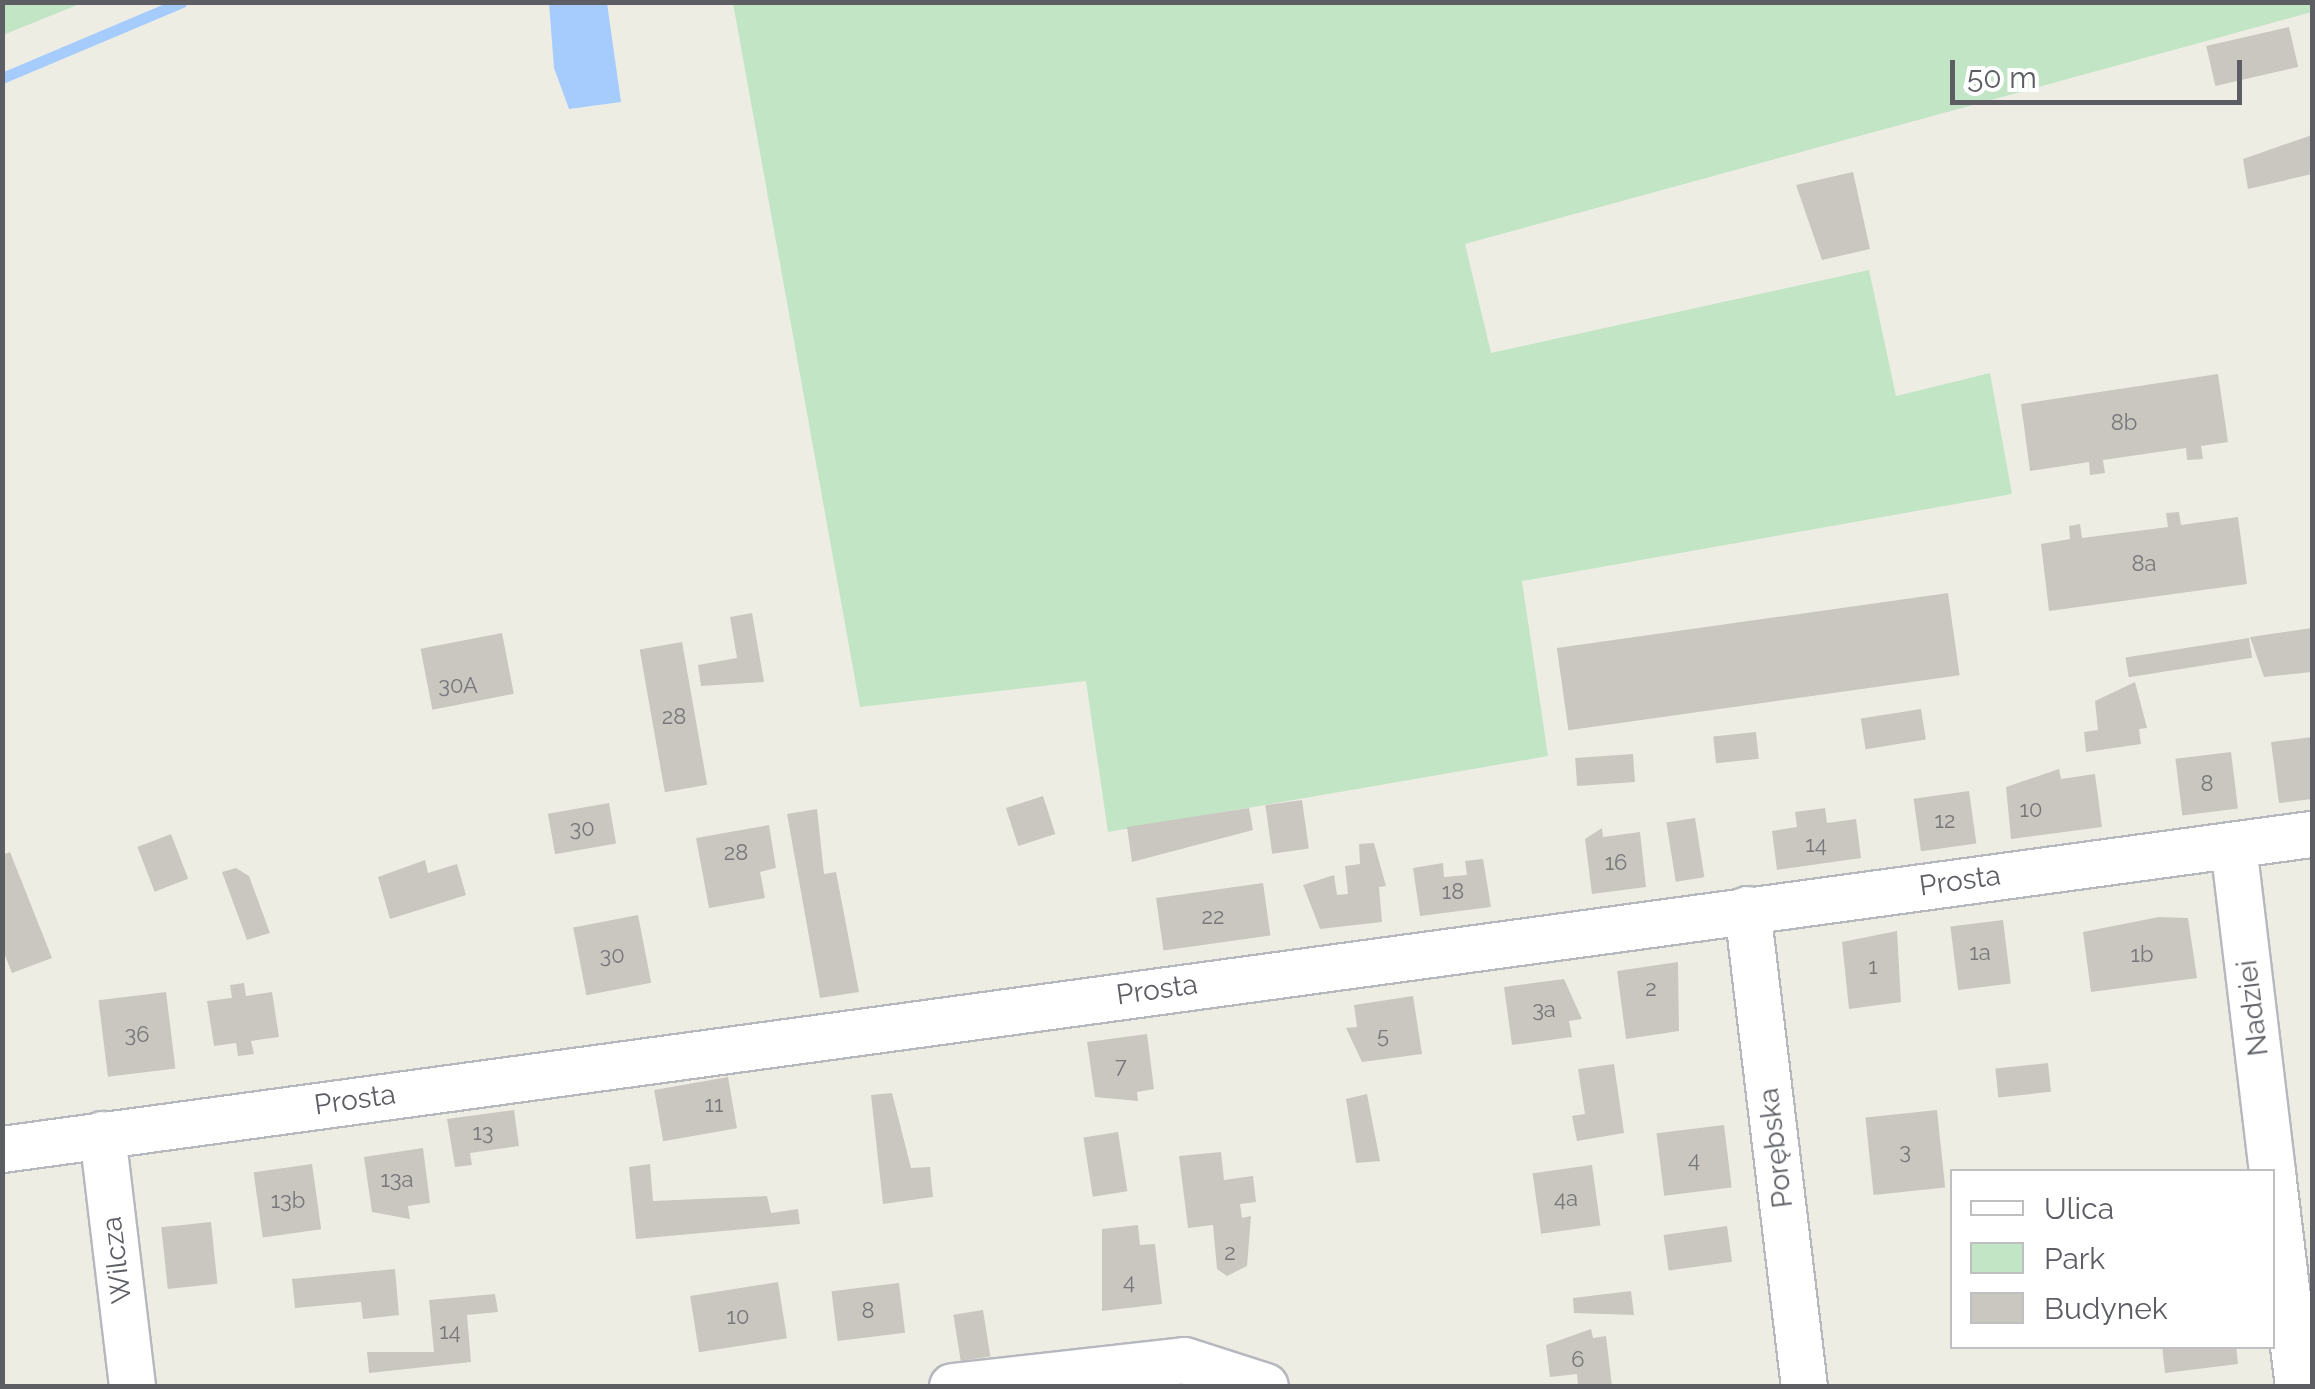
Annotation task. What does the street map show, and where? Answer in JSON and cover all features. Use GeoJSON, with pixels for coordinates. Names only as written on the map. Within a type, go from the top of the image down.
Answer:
{"type":"FeatureCollection","features":[{"type":"Feature","properties":{"kind":"street","name":"Prosta"},"geometry":{"type":"LineString","coordinates":[[2,1149],[2312,834]]}},
{"type":"Feature","properties":{"kind":"street","name":"Nadziei"},"geometry":{"type":"LineString","coordinates":[[2233,845],[2272,1169]]}},
{"type":"Feature","properties":{"kind":"street","name":"Porębska"},"geometry":{"type":"LineString","coordinates":[[1747,909],[1804,1386]]}},
{"type":"Feature","properties":{"kind":"street","name":"Wilcza"},"geometry":{"type":"LineString","coordinates":[[102,1134],[132,1386]]}},
{"type":"Feature","properties":{"kind":"street","name":"Nadziei"},"geometry":{"type":"LineString","coordinates":[[2275,1197],[2298,1386]]}},
{"type":"Feature","properties":{"kind":"street"},"geometry":{"type":"LineString","coordinates":[[952,1386],[1184,1360],[1264,1384]]}},
{"type":"Feature","properties":{"kind":"green space"},"geometry":{"type":"Polygon","coordinates":[[[3,2],[82,2],[82,3],[3,35],[3,2]]]}},
{"type":"Feature","properties":{"kind":"green space"},"geometry":{"type":"Polygon","coordinates":[[[2312,2],[2312,12],[1465,244],[1491,353],[1869,270],[1896,396],[1990,373],[2012,494],[1522,581],[1548,756],[1108,832],[1086,681],[860,707],[733,3],[2312,2]]]}},
{"type":"Feature","properties":{"kind":"water"},"geometry":{"type":"Polygon","coordinates":[[[549,3],[607,3],[621,102],[569,109],[554,68],[549,3]]]}},
{"type":"Feature","properties":{"kind":"building"},"geometry":{"type":"Polygon","coordinates":[[[2289,27],[2298,67],[2215,86],[2206,46],[2289,27]]]}},
{"type":"Feature","properties":{"kind":"building"},"geometry":{"type":"Polygon","coordinates":[[[2312,135],[2312,174],[2248,189],[2243,159],[2312,135]]]}},
{"type":"Feature","properties":{"kind":"building"},"geometry":{"type":"Polygon","coordinates":[[[1853,172],[1870,249],[1822,260],[1796,185],[1853,172]]]}},
{"type":"Feature","properties":{"kind":"building"},"geometry":{"type":"Polygon","coordinates":[[[2218,374],[2228,442],[2201,446],[2203,459],[2187,460],[2186,448],[2103,460],[2105,473],[2090,475],[2089,462],[2030,471],[2021,404],[2218,374]]]}},
{"type":"Feature","properties":{"kind":"building"},"geometry":{"type":"Polygon","coordinates":[[[2179,512],[2181,525],[2238,517],[2247,584],[2049,611],[2041,544],[2070,539],[2069,526],[2080,524],[2082,538],[2168,527],[2166,513],[2179,512]]]}},
{"type":"Feature","properties":{"kind":"building"},"geometry":{"type":"Polygon","coordinates":[[[1948,593],[1960,675],[1568,730],[1557,648],[1948,593]]]}},
{"type":"Feature","properties":{"kind":"building"},"geometry":{"type":"Polygon","coordinates":[[[752,613],[764,682],[701,686],[698,665],[737,658],[730,617],[752,613]]]}},
{"type":"Feature","properties":{"kind":"building"},"geometry":{"type":"Polygon","coordinates":[[[2312,628],[2312,672],[2264,677],[2250,637],[2312,628]]]}},
{"type":"Feature","properties":{"kind":"building"},"geometry":{"type":"Polygon","coordinates":[[[502,633],[514,694],[432,710],[421,649],[502,633]]]}},
{"type":"Feature","properties":{"kind":"building"},"geometry":{"type":"Polygon","coordinates":[[[2249,638],[2252,658],[2129,677],[2126,658],[2249,638]]]}},
{"type":"Feature","properties":{"kind":"building"},"geometry":{"type":"Polygon","coordinates":[[[682,642],[707,785],[665,792],[640,649],[682,642]]]}},
{"type":"Feature","properties":{"kind":"building"},"geometry":{"type":"Polygon","coordinates":[[[2135,682],[2147,728],[2139,729],[2141,744],[2086,752],[2084,732],[2098,730],[2095,701],[2135,682]]]}},
{"type":"Feature","properties":{"kind":"building"},"geometry":{"type":"Polygon","coordinates":[[[1921,709],[1926,740],[1866,749],[1861,719],[1921,709]]]}},
{"type":"Feature","properties":{"kind":"building"},"geometry":{"type":"Polygon","coordinates":[[[1756,732],[1759,759],[1716,763],[1713,736],[1756,732]]]}},
{"type":"Feature","properties":{"kind":"building"},"geometry":{"type":"Polygon","coordinates":[[[2312,737],[2312,799],[2279,803],[2271,742],[2312,737]]]}},
{"type":"Feature","properties":{"kind":"building"},"geometry":{"type":"Polygon","coordinates":[[[2231,752],[2238,809],[2182,815],[2175,759],[2231,752]]]}},
{"type":"Feature","properties":{"kind":"building"},"geometry":{"type":"Polygon","coordinates":[[[1633,754],[1635,782],[1577,786],[1575,758],[1633,754]]]}},
{"type":"Feature","properties":{"kind":"building"},"geometry":{"type":"Polygon","coordinates":[[[2059,769],[2061,779],[2095,774],[2102,827],[2011,839],[2006,787],[2059,769]]]}},
{"type":"Feature","properties":{"kind":"building"},"geometry":{"type":"Polygon","coordinates":[[[1969,791],[1976,843],[1921,851],[1914,799],[1969,791]]]}},
{"type":"Feature","properties":{"kind":"building"},"geometry":{"type":"Polygon","coordinates":[[[1043,796],[1055,834],[1018,846],[1006,808],[1043,796]]]}},
{"type":"Feature","properties":{"kind":"building"},"geometry":{"type":"Polygon","coordinates":[[[1302,800],[1309,849],[1272,854],[1265,805],[1302,800]]]}},
{"type":"Feature","properties":{"kind":"building"},"geometry":{"type":"Polygon","coordinates":[[[609,803],[616,843],[555,854],[548,814],[609,803]]]}},
{"type":"Feature","properties":{"kind":"building"},"geometry":{"type":"Polygon","coordinates":[[[1249,808],[1253,830],[1132,862],[1127,827],[1249,808]]]}},
{"type":"Feature","properties":{"kind":"building"},"geometry":{"type":"Polygon","coordinates":[[[1825,808],[1827,823],[1856,819],[1861,858],[1777,870],[1772,831],[1797,827],[1795,812],[1825,808]]]}},
{"type":"Feature","properties":{"kind":"building"},"geometry":{"type":"Polygon","coordinates":[[[817,809],[824,874],[836,872],[859,992],[820,998],[787,814],[817,809]]]}},
{"type":"Feature","properties":{"kind":"building"},"geometry":{"type":"Polygon","coordinates":[[[1695,818],[1704,877],[1676,882],[1666,823],[1695,818]]]}},
{"type":"Feature","properties":{"kind":"building"},"geometry":{"type":"Polygon","coordinates":[[[769,825],[776,868],[760,872],[765,898],[709,908],[696,838],[769,825]]]}},
{"type":"Feature","properties":{"kind":"building"},"geometry":{"type":"Polygon","coordinates":[[[1602,828],[1603,837],[1640,832],[1646,887],[1592,894],[1585,839],[1602,828]]]}},
{"type":"Feature","properties":{"kind":"building"},"geometry":{"type":"Polygon","coordinates":[[[171,834],[188,879],[155,892],[137,847],[171,834]]]}},
{"type":"Feature","properties":{"kind":"building"},"geometry":{"type":"Polygon","coordinates":[[[1374,843],[1386,886],[1379,887],[1382,922],[1320,929],[1303,885],[1334,875],[1337,895],[1348,894],[1345,866],[1360,864],[1359,844],[1374,843]]]}},
{"type":"Feature","properties":{"kind":"building"},"geometry":{"type":"Polygon","coordinates":[[[10,852],[52,958],[12,973],[2,948],[2,855],[10,852]]]}},
{"type":"Feature","properties":{"kind":"building"},"geometry":{"type":"Polygon","coordinates":[[[1483,859],[1491,907],[1420,916],[1413,868],[1443,863],[1444,877],[1467,875],[1465,861],[1483,859]]]}},
{"type":"Feature","properties":{"kind":"building"},"geometry":{"type":"Polygon","coordinates":[[[425,860],[428,873],[457,864],[466,895],[390,919],[378,877],[425,860]]]}},
{"type":"Feature","properties":{"kind":"building"},"geometry":{"type":"Polygon","coordinates":[[[236,868],[249,876],[270,933],[247,940],[222,872],[236,868]]]}},
{"type":"Feature","properties":{"kind":"building"},"geometry":{"type":"Polygon","coordinates":[[[1263,883],[1270,935],[1163,951],[1156,898],[1263,883]]]}},
{"type":"Feature","properties":{"kind":"building"},"geometry":{"type":"Polygon","coordinates":[[[638,915],[651,983],[586,995],[573,928],[638,915]]]}},
{"type":"Feature","properties":{"kind":"building"},"geometry":{"type":"Polygon","coordinates":[[[2159,917],[2188,918],[2197,978],[2091,992],[2083,932],[2159,917]]]}},
{"type":"Feature","properties":{"kind":"building"},"geometry":{"type":"Polygon","coordinates":[[[2003,920],[2011,984],[1958,990],[1950,926],[2003,920]]]}},
{"type":"Feature","properties":{"kind":"building"},"geometry":{"type":"Polygon","coordinates":[[[1897,931],[1901,1002],[1849,1009],[1842,942],[1897,931]]]}},
{"type":"Feature","properties":{"kind":"building"},"geometry":{"type":"Polygon","coordinates":[[[1678,962],[1679,1031],[1626,1039],[1617,971],[1678,962]]]}},
{"type":"Feature","properties":{"kind":"building"},"geometry":{"type":"Polygon","coordinates":[[[1564,979],[1582,1019],[1569,1021],[1572,1037],[1512,1045],[1504,987],[1564,979]]]}},
{"type":"Feature","properties":{"kind":"building"},"geometry":{"type":"Polygon","coordinates":[[[244,983],[246,996],[272,992],[279,1037],[251,1041],[254,1054],[238,1056],[236,1043],[214,1046],[207,1001],[232,998],[230,985],[244,983]]]}},
{"type":"Feature","properties":{"kind":"building"},"geometry":{"type":"Polygon","coordinates":[[[166,992],[175,1068],[108,1077],[99,1000],[166,992]]]}},
{"type":"Feature","properties":{"kind":"building"},"geometry":{"type":"Polygon","coordinates":[[[1413,996],[1422,1054],[1362,1062],[1346,1028],[1357,1027],[1354,1005],[1413,996]]]}},
{"type":"Feature","properties":{"kind":"building"},"geometry":{"type":"Polygon","coordinates":[[[1147,1034],[1154,1089],[1137,1092],[1138,1101],[1095,1097],[1087,1042],[1147,1034]]]}},
{"type":"Feature","properties":{"kind":"building"},"geometry":{"type":"Polygon","coordinates":[[[2048,1063],[2051,1092],[1998,1097],[1995,1069],[2048,1063]]]}},
{"type":"Feature","properties":{"kind":"building"},"geometry":{"type":"Polygon","coordinates":[[[1614,1064],[1624,1133],[1577,1141],[1572,1116],[1585,1114],[1578,1069],[1614,1064]]]}},
{"type":"Feature","properties":{"kind":"building"},"geometry":{"type":"Polygon","coordinates":[[[728,1077],[737,1128],[663,1141],[654,1090],[728,1077]]]}},
{"type":"Feature","properties":{"kind":"building"},"geometry":{"type":"Polygon","coordinates":[[[892,1093],[911,1168],[930,1167],[933,1197],[883,1204],[871,1095],[892,1093]]]}},
{"type":"Feature","properties":{"kind":"building"},"geometry":{"type":"Polygon","coordinates":[[[1367,1094],[1380,1161],[1356,1163],[1346,1099],[1367,1094]]]}},
{"type":"Feature","properties":{"kind":"building"},"geometry":{"type":"Polygon","coordinates":[[[514,1110],[519,1146],[470,1153],[472,1165],[455,1167],[447,1119],[514,1110]]]}},
{"type":"Feature","properties":{"kind":"building"},"geometry":{"type":"Polygon","coordinates":[[[1937,1110],[1945,1188],[1874,1195],[1865,1118],[1937,1110]]]}},
{"type":"Feature","properties":{"kind":"building"},"geometry":{"type":"Polygon","coordinates":[[[1724,1125],[1732,1188],[1664,1196],[1657,1133],[1724,1125]]]}},
{"type":"Feature","properties":{"kind":"building"},"geometry":{"type":"Polygon","coordinates":[[[1118,1132],[1127,1191],[1093,1197],[1083,1137],[1118,1132]]]}},
{"type":"Feature","properties":{"kind":"building"},"geometry":{"type":"Polygon","coordinates":[[[423,1148],[430,1203],[408,1206],[410,1219],[372,1212],[364,1157],[423,1148]]]}},
{"type":"Feature","properties":{"kind":"building"},"geometry":{"type":"Polygon","coordinates":[[[1221,1152],[1224,1180],[1253,1176],[1256,1202],[1240,1204],[1242,1218],[1251,1216],[1247,1266],[1227,1276],[1217,1269],[1213,1225],[1188,1228],[1179,1156],[1221,1152]]]}},
{"type":"Feature","properties":{"kind":"building"},"geometry":{"type":"Polygon","coordinates":[[[312,1164],[321,1229],[263,1238],[254,1172],[312,1164]]]}},
{"type":"Feature","properties":{"kind":"building"},"geometry":{"type":"Polygon","coordinates":[[[650,1164],[653,1201],[767,1196],[771,1213],[798,1209],[800,1224],[636,1239],[629,1167],[650,1164]]]}},
{"type":"Feature","properties":{"kind":"building"},"geometry":{"type":"Polygon","coordinates":[[[1592,1165],[1600,1225],[1541,1234],[1533,1173],[1592,1165]]]}},
{"type":"Feature","properties":{"kind":"building"},"geometry":{"type":"Polygon","coordinates":[[[211,1222],[217,1284],[168,1289],[161,1227],[211,1222]]]}},
{"type":"Feature","properties":{"kind":"building"},"geometry":{"type":"Polygon","coordinates":[[[1138,1225],[1140,1245],[1155,1244],[1162,1304],[1102,1311],[1102,1229],[1138,1225]]]}},
{"type":"Feature","properties":{"kind":"building"},"geometry":{"type":"Polygon","coordinates":[[[1727,1226],[1732,1262],[1669,1271],[1664,1235],[1727,1226]]]}},
{"type":"Feature","properties":{"kind":"building"},"geometry":{"type":"Polygon","coordinates":[[[395,1269],[399,1315],[363,1319],[361,1302],[295,1308],[292,1279],[395,1269]]]}},
{"type":"Feature","properties":{"kind":"building"},"geometry":{"type":"Polygon","coordinates":[[[778,1282],[787,1338],[699,1352],[690,1296],[778,1282]]]}},
{"type":"Feature","properties":{"kind":"building"},"geometry":{"type":"Polygon","coordinates":[[[899,1283],[905,1333],[838,1341],[832,1291],[899,1283]]]}},
{"type":"Feature","properties":{"kind":"building"},"geometry":{"type":"Polygon","coordinates":[[[1631,1291],[1634,1315],[1574,1313],[1573,1298],[1631,1291]]]}},
{"type":"Feature","properties":{"kind":"building"},"geometry":{"type":"Polygon","coordinates":[[[495,1294],[498,1312],[467,1315],[471,1362],[369,1373],[367,1352],[434,1352],[429,1300],[495,1294]]]}},
{"type":"Feature","properties":{"kind":"building"},"geometry":{"type":"Polygon","coordinates":[[[983,1310],[990,1356],[961,1361],[953,1315],[983,1310]]]}},
{"type":"Feature","properties":{"kind":"building"},"geometry":{"type":"Polygon","coordinates":[[[1591,1329],[1593,1338],[1606,1336],[1612,1386],[1578,1386],[1577,1374],[1550,1377],[1546,1345],[1591,1329]]]}},
{"type":"Feature","properties":{"kind":"building"},"geometry":{"type":"Polygon","coordinates":[[[2162,1349],[2236,1349],[2238,1364],[2165,1373],[2162,1349]]]}},
{"type":"Feature","properties":{"kind":"waterway"},"geometry":{"type":"LineString","coordinates":[[2,78],[182,2]]}}]}
